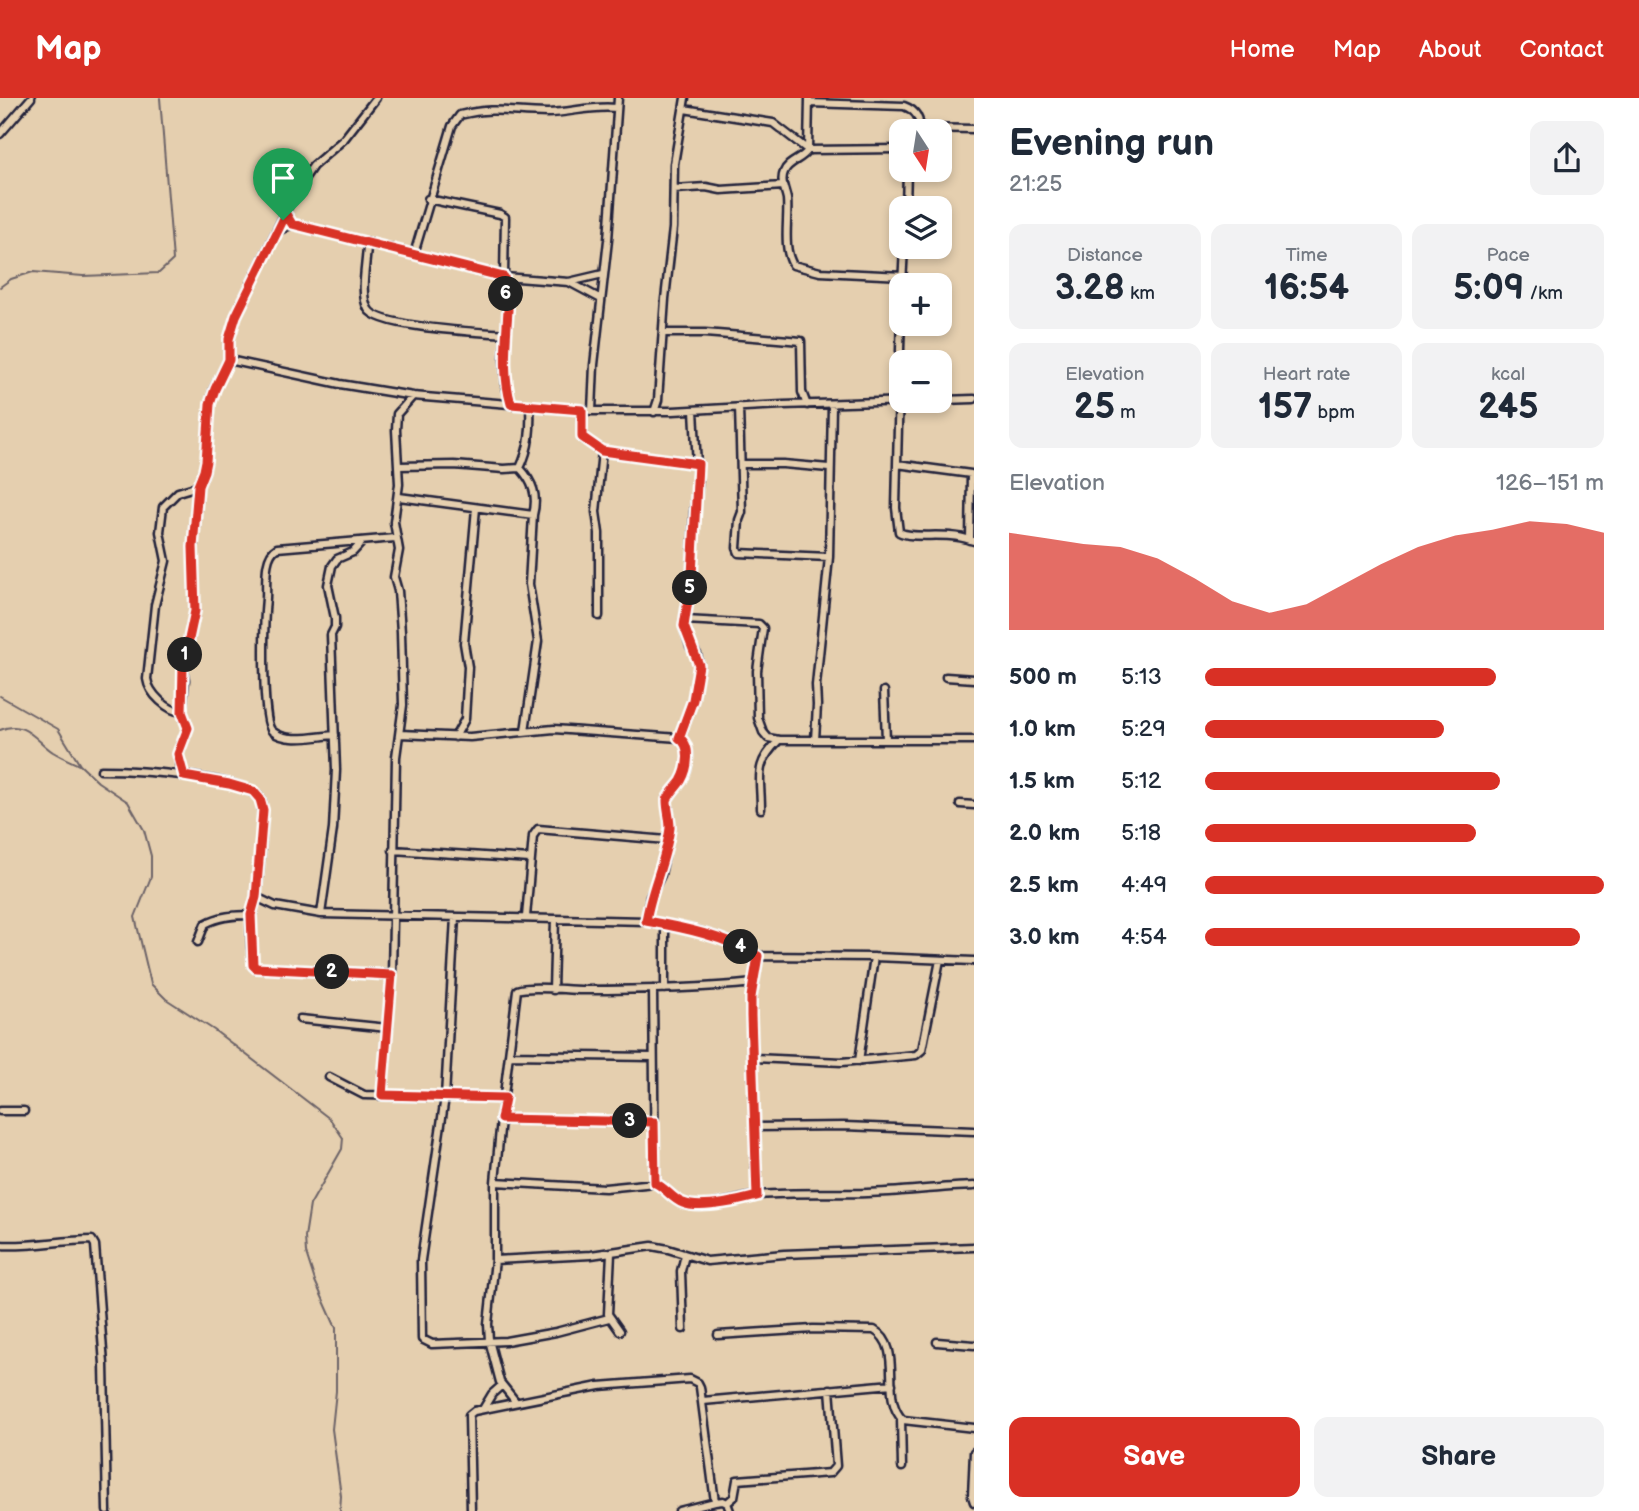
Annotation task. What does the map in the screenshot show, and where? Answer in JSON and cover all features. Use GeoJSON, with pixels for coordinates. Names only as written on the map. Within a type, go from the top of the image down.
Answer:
{"type":"FeatureCollection","features":[{"type":"Feature","properties":{"kind":"street"},"geometry":{"type":"LineString","coordinates":[[0,134],[31,98]]}},
{"type":"Feature","properties":{"kind":"street"},"geometry":{"type":"LineString","coordinates":[[184,776],[178,754],[188,728],[182,712],[183,667],[195,611],[193,547],[198,486],[204,471],[210,404],[229,360],[229,339],[236,316],[295,192],[313,166],[349,133],[376,98]]}},
{"type":"Feature","properties":{"kind":"street"},"geometry":{"type":"LineString","coordinates":[[593,411],[594,365],[608,240],[618,98]]}},
{"type":"Feature","properties":{"kind":"street"},"geometry":{"type":"LineString","coordinates":[[654,412],[658,400],[664,333],[674,164],[685,98]]}},
{"type":"Feature","properties":{"kind":"street"},"geometry":{"type":"LineString","coordinates":[[889,275],[820,272],[793,265],[788,252],[783,173],[787,165],[803,157],[808,150],[809,101],[904,106],[910,108],[917,119]]}},
{"type":"Feature","properties":{"kind":"street"},"geometry":{"type":"LineString","coordinates":[[414,254],[428,199],[452,126],[460,115],[498,109],[545,113],[593,106],[617,108]]}},
{"type":"Feature","properties":{"kind":"street"},"geometry":{"type":"LineString","coordinates":[[684,109],[773,123],[808,150],[889,149]]}},
{"type":"Feature","properties":{"kind":"street"},"geometry":{"type":"LineString","coordinates":[[952,129],[974,129]]}},
{"type":"Feature","properties":{"kind":"street"},"geometry":{"type":"LineString","coordinates":[[674,189],[706,187],[721,190],[783,186]]}},
{"type":"Feature","properties":{"kind":"street"},"geometry":{"type":"LineString","coordinates":[[428,199],[505,217],[504,277],[508,307],[505,334],[506,387],[511,404]]}},
{"type":"Feature","properties":{"kind":"street"},"geometry":{"type":"LineString","coordinates":[[286,214],[292,224]]}},
{"type":"Feature","properties":{"kind":"street"},"geometry":{"type":"LineString","coordinates":[[278,231],[292,224],[504,277],[569,282],[603,274]]}},
{"type":"Feature","properties":{"kind":"street"},"geometry":{"type":"LineString","coordinates":[[367,244],[363,293],[366,307],[371,314],[381,319],[436,329],[505,334]]}},
{"type":"Feature","properties":{"kind":"street"},"geometry":{"type":"LineString","coordinates":[[569,282],[601,299]]}},
{"type":"Feature","properties":{"kind":"street"},"geometry":{"type":"LineString","coordinates":[[664,333],[705,333],[801,341],[802,392],[807,405]]}},
{"type":"Feature","properties":{"kind":"street"},"geometry":{"type":"LineString","coordinates":[[229,360],[340,384],[413,396],[593,411],[654,412],[889,403]]}},
{"type":"Feature","properties":{"kind":"street"},"geometry":{"type":"LineString","coordinates":[[382,1095],[392,975],[396,757],[403,705],[401,632],[398,591],[394,577],[398,550],[394,522],[399,497],[396,430],[397,414],[413,396]]}},
{"type":"Feature","properties":{"kind":"street"},"geometry":{"type":"LineString","coordinates":[[952,400],[974,399]]}},
{"type":"Feature","properties":{"kind":"street"},"geometry":{"type":"LineString","coordinates":[[815,740],[816,685],[829,557],[832,405]]}},
{"type":"Feature","properties":{"kind":"street"},"geometry":{"type":"LineString","coordinates":[[520,468],[531,432],[530,406]]}},
{"type":"Feature","properties":{"kind":"street"},"geometry":{"type":"LineString","coordinates":[[739,407],[742,513],[739,520],[739,553],[829,557]]}},
{"type":"Feature","properties":{"kind":"street"},"geometry":{"type":"LineString","coordinates":[[582,410],[582,437],[602,451],[698,464]]}},
{"type":"Feature","properties":{"kind":"street"},"geometry":{"type":"LineString","coordinates":[[679,738],[693,700],[699,665],[697,654],[690,646],[685,633],[684,620],[692,575],[698,464],[694,410]]}},
{"type":"Feature","properties":{"kind":"street"},"geometry":{"type":"LineString","coordinates":[[897,464],[972,474],[972,540],[946,534],[905,536],[899,533],[895,508],[898,413]]}},
{"type":"Feature","properties":{"kind":"street"},"geometry":{"type":"LineString","coordinates":[[599,616],[599,533],[596,512],[602,451]]}},
{"type":"Feature","properties":{"kind":"street"},"geometry":{"type":"LineString","coordinates":[[741,464],[829,468]]}},
{"type":"Feature","properties":{"kind":"street"},"geometry":{"type":"LineString","coordinates":[[399,466],[454,465],[504,470],[520,468]]}},
{"type":"Feature","properties":{"kind":"street"},"geometry":{"type":"LineString","coordinates":[[520,468],[533,486],[536,505],[533,515],[529,584],[538,641],[525,731]]}},
{"type":"Feature","properties":{"kind":"street"},"geometry":{"type":"LineString","coordinates":[[182,712],[170,710],[150,690],[147,679],[158,586],[166,561],[160,533],[163,507],[178,492],[198,486]]}},
{"type":"Feature","properties":{"kind":"street"},"geometry":{"type":"LineString","coordinates":[[399,497],[533,515]]}},
{"type":"Feature","properties":{"kind":"street"},"geometry":{"type":"LineString","coordinates":[[455,737],[465,719],[468,667],[464,643],[476,509]]}},
{"type":"Feature","properties":{"kind":"street"},"geometry":{"type":"LineString","coordinates":[[335,735],[290,738],[278,735],[268,725],[265,706],[265,611],[268,562],[277,548],[395,538]]}},
{"type":"Feature","properties":{"kind":"street"},"geometry":{"type":"LineString","coordinates":[[321,914],[333,829],[336,770],[331,648],[335,618],[328,585],[332,566],[337,559],[353,552],[363,541]]}},
{"type":"Feature","properties":{"kind":"street"},"geometry":{"type":"LineString","coordinates":[[684,620],[759,624],[763,628],[757,671],[758,718],[762,732],[768,738],[974,740]]}},
{"type":"Feature","properties":{"kind":"street"},"geometry":{"type":"LineString","coordinates":[[946,677],[974,679]]}},
{"type":"Feature","properties":{"kind":"street"},"geometry":{"type":"LineString","coordinates":[[884,691],[886,740]]}},
{"type":"Feature","properties":{"kind":"street"},"geometry":{"type":"LineString","coordinates":[[400,734],[455,737],[554,729],[684,740],[687,746],[687,762],[681,781],[667,800],[670,828],[661,874],[650,897],[646,921]]}},
{"type":"Feature","properties":{"kind":"street"},"geometry":{"type":"LineString","coordinates":[[761,809],[758,787],[760,774],[765,755],[779,740]]}},
{"type":"Feature","properties":{"kind":"street"},"geometry":{"type":"LineString","coordinates":[[100,770],[155,771],[229,784],[253,791],[260,799],[263,810],[256,897],[251,915],[252,957],[256,968],[392,975]]}},
{"type":"Feature","properties":{"kind":"street"},"geometry":{"type":"LineString","coordinates":[[960,804],[974,804]]}},
{"type":"Feature","properties":{"kind":"street"},"geometry":{"type":"LineString","coordinates":[[526,917],[533,836],[538,829],[667,840]]}},
{"type":"Feature","properties":{"kind":"street"},"geometry":{"type":"LineString","coordinates":[[393,850],[530,859]]}},
{"type":"Feature","properties":{"kind":"street"},"geometry":{"type":"LineString","coordinates":[[256,897],[275,906],[321,914],[646,921],[719,938],[758,956],[974,961]]}},
{"type":"Feature","properties":{"kind":"street"},"geometry":{"type":"LineString","coordinates":[[198,942],[205,924],[225,917],[251,915]]}},
{"type":"Feature","properties":{"kind":"street"},"geometry":{"type":"LineString","coordinates":[[455,917],[445,1097],[421,1260],[422,1339],[432,1344],[506,1341],[610,1318]]}},
{"type":"Feature","properties":{"kind":"street"},"geometry":{"type":"LineString","coordinates":[[553,990],[555,919]]}},
{"type":"Feature","properties":{"kind":"street"},"geometry":{"type":"LineString","coordinates":[[665,925],[665,989]]}},
{"type":"Feature","properties":{"kind":"street"},"geometry":{"type":"LineString","coordinates":[[757,1196],[751,1016],[758,956]]}},
{"type":"Feature","properties":{"kind":"street"},"geometry":{"type":"LineString","coordinates":[[859,1061],[874,957]]}},
{"type":"Feature","properties":{"kind":"street"},"geometry":{"type":"LineString","coordinates":[[753,1058],[859,1061],[916,1055],[922,1050],[940,960]]}},
{"type":"Feature","properties":{"kind":"street"},"geometry":{"type":"LineString","coordinates":[[516,1402],[502,1385],[489,1340],[488,1324],[495,1260],[495,1182],[517,990],[524,987],[553,990],[705,989],[754,983]]}},
{"type":"Feature","properties":{"kind":"street"},"geometry":{"type":"LineString","coordinates":[[653,989],[655,1183]]}},
{"type":"Feature","properties":{"kind":"street"},"geometry":{"type":"LineString","coordinates":[[300,1019],[388,1028]]}},
{"type":"Feature","properties":{"kind":"street"},"geometry":{"type":"LineString","coordinates":[[509,1055],[653,1057]]}},
{"type":"Feature","properties":{"kind":"street"},"geometry":{"type":"LineString","coordinates":[[329,1077],[364,1095],[505,1098]]}},
{"type":"Feature","properties":{"kind":"street"},"geometry":{"type":"LineString","coordinates":[[0,1111],[24,1111]]}},
{"type":"Feature","properties":{"kind":"street"},"geometry":{"type":"LineString","coordinates":[[501,1119],[654,1122]]}},
{"type":"Feature","properties":{"kind":"street"},"geometry":{"type":"LineString","coordinates":[[755,1127],[858,1126],[974,1131]]}},
{"type":"Feature","properties":{"kind":"street"},"geometry":{"type":"LineString","coordinates":[[495,1182],[605,1188],[655,1183],[677,1200],[692,1205],[811,1192],[867,1193],[974,1186]]}},
{"type":"Feature","properties":{"kind":"street"},"geometry":{"type":"LineString","coordinates":[[0,1245],[18,1246],[74,1240],[92,1240],[96,1245],[104,1364],[107,1511]]}},
{"type":"Feature","properties":{"kind":"street"},"geometry":{"type":"LineString","coordinates":[[495,1260],[611,1253],[652,1247],[707,1261],[784,1254],[974,1247]]}},
{"type":"Feature","properties":{"kind":"street"},"geometry":{"type":"LineString","coordinates":[[611,1253],[610,1318],[620,1331]]}},
{"type":"Feature","properties":{"kind":"street"},"geometry":{"type":"LineString","coordinates":[[682,1329],[681,1271],[685,1255]]}},
{"type":"Feature","properties":{"kind":"street"},"geometry":{"type":"LineString","coordinates":[[718,1335],[813,1329],[874,1330],[881,1334],[888,1348],[896,1410],[901,1418],[902,1467]]}},
{"type":"Feature","properties":{"kind":"street"},"geometry":{"type":"LineString","coordinates":[[937,1342],[974,1345]]}},
{"type":"Feature","properties":{"kind":"street"},"geometry":{"type":"LineString","coordinates":[[471,1511],[469,1415],[474,1411],[599,1386],[690,1379],[698,1383],[703,1401],[715,1502]]}},
{"type":"Feature","properties":{"kind":"street"},"geometry":{"type":"LineString","coordinates":[[703,1401],[892,1384]]}},
{"type":"Feature","properties":{"kind":"street"},"geometry":{"type":"LineString","coordinates":[[482,1409],[502,1385]]}},
{"type":"Feature","properties":{"kind":"street"},"geometry":{"type":"LineString","coordinates":[[727,1503],[734,1497],[736,1482],[740,1479],[830,1473],[836,1466],[830,1389]]}},
{"type":"Feature","properties":{"kind":"street"},"geometry":{"type":"LineString","coordinates":[[901,1418],[974,1428]]}},
{"type":"Feature","properties":{"kind":"street"},"geometry":{"type":"LineString","coordinates":[[974,1452],[974,1502]]}},
{"type":"Feature","properties":{"kind":"street"},"geometry":{"type":"LineString","coordinates":[[679,1511],[715,1502],[727,1503]]}},
{"type":"Feature","properties":{"kind":"street"},"geometry":{"type":"LineString","coordinates":[[727,1503],[730,1511]]}},
{"type":"Feature","properties":{"kind":"waterway"},"geometry":{"type":"LineString","coordinates":[[0,287],[11,279],[33,272],[83,276],[159,273],[173,260],[160,98]]}},
{"type":"Feature","properties":{"kind":"waterway"},"geometry":{"type":"LineString","coordinates":[[0,696],[58,729],[80,765],[98,782],[128,802],[144,830],[151,856],[151,877],[135,917],[151,984],[166,999],[214,1030],[330,1119],[343,1138],[342,1149],[310,1205],[305,1237],[306,1253],[315,1281],[336,1328],[336,1391],[332,1429],[341,1496],[340,1511]]}},
{"type":"Feature","properties":{"kind":"waterway"},"geometry":{"type":"LineString","coordinates":[[0,730],[9,727],[23,729],[53,752],[79,765]]}},
{"type":"Feature","properties":{"kind":"route"},"geometry":{"type":"LineString","coordinates":[[286,214],[292,224],[504,277],[508,307],[504,359],[506,387],[511,404],[582,410],[580,433],[586,442],[602,451],[698,464],[692,575],[684,626],[690,646],[697,654],[698,682],[679,738],[684,740],[687,746],[687,762],[681,781],[670,792],[667,800],[670,828],[661,874],[650,897],[646,921],[697,931],[735,944],[758,956],[751,997],[757,1196],[692,1205],[677,1200],[655,1183],[654,1122],[501,1119],[505,1098],[382,1095],[392,975],[256,968],[253,965],[251,915],[256,897],[263,810],[260,799],[253,791],[184,776],[178,754],[188,728],[182,712],[185,680],[183,667],[195,611],[193,547],[198,486],[206,461],[210,404],[229,360],[229,339],[236,316],[283,220],[286,214]]}}]}
